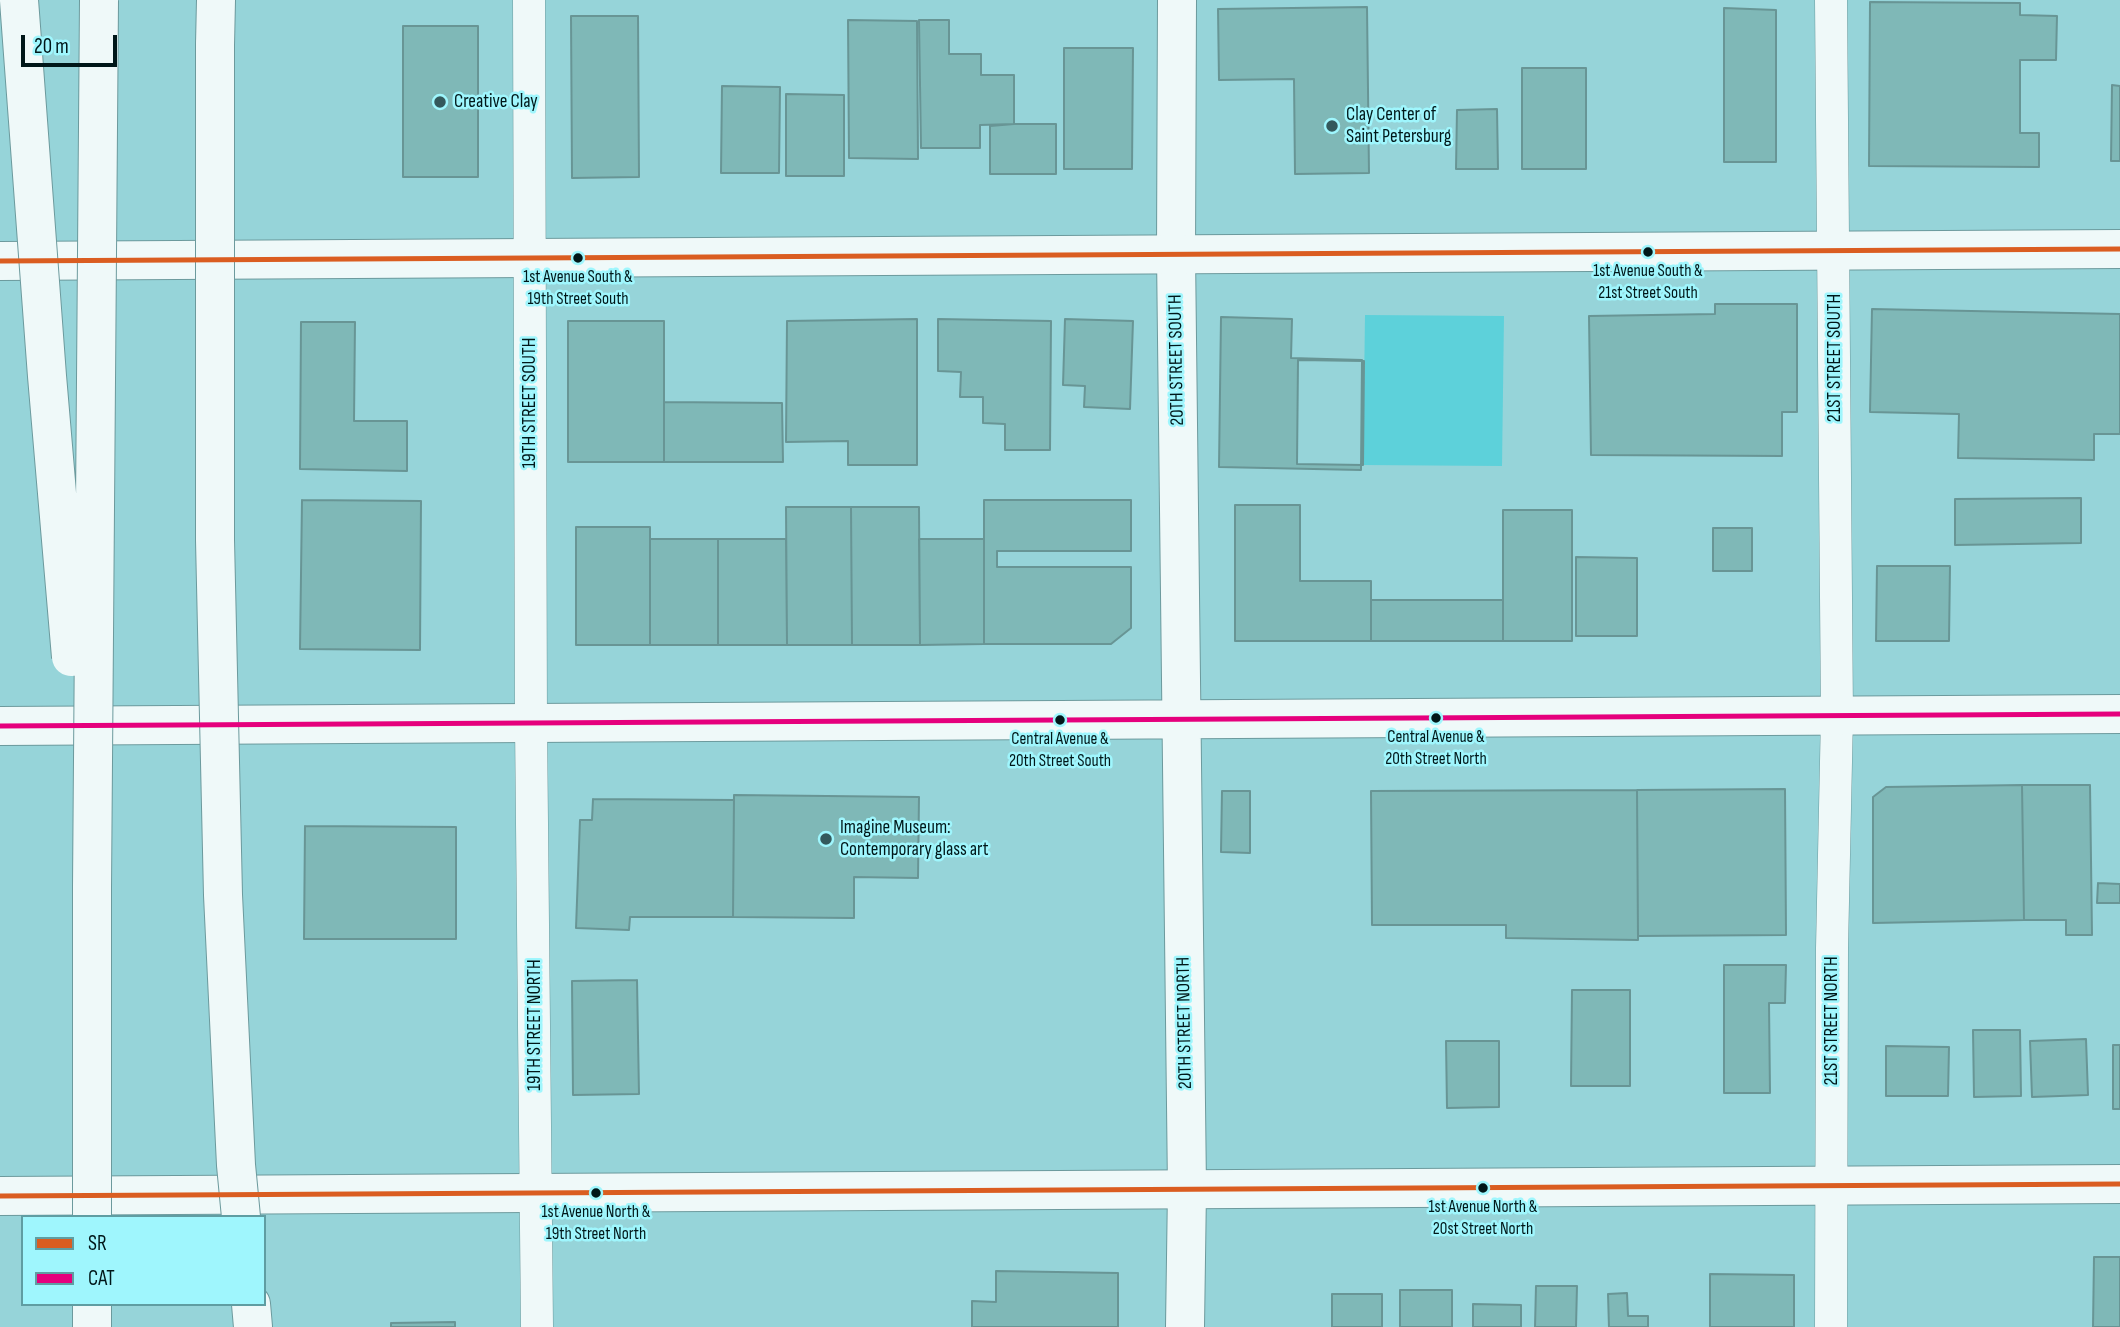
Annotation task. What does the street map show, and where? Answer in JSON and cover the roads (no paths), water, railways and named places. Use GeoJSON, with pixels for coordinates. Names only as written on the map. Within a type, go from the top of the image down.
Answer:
{"type":"FeatureCollection","features":[{"type":"Feature","properties":{"kind":"main road"},"geometry":{"type":"LineString","coordinates":[[19,0],[47,376],[92,887]]}},
{"type":"Feature","properties":{"kind":"main road"},"geometry":{"type":"LineString","coordinates":[[92,1215],[99,0]]}},
{"type":"Feature","properties":{"kind":"main road"},"geometry":{"type":"LineString","coordinates":[[215,0],[215,580],[223,908],[241,1215]]}},
{"type":"Feature","properties":{"kind":"main road","name":"20TH STREET SOUTH"},"geometry":{"type":"LineString","coordinates":[[1177,0],[1176,254],[1183,719]]}},
{"type":"Feature","properties":{"kind":"main road"},"geometry":{"type":"LineString","coordinates":[[0,261],[2120,249]]}},
{"type":"Feature","properties":{"kind":"main road"},"geometry":{"type":"LineString","coordinates":[[0,726],[2120,714]]}},
{"type":"Feature","properties":{"kind":"main road","name":"20TH STREET NORTH"},"geometry":{"type":"LineString","coordinates":[[1183,719],[1187,1189],[1185,1327]]}},
{"type":"Feature","properties":{"kind":"main road"},"geometry":{"type":"LineString","coordinates":[[0,1196],[2120,1184]]}},
{"type":"Feature","properties":{"kind":"main road"},"geometry":{"type":"LineString","coordinates":[[92,1306],[92,1327]]}},
{"type":"Feature","properties":{"kind":"main road"},"geometry":{"type":"LineString","coordinates":[[251,1306],[253,1327]]}},
{"type":"Feature","properties":{"kind":"street","name":"19TH STREET SOUTH"},"geometry":{"type":"LineString","coordinates":[[529,0],[531,723]]}},
{"type":"Feature","properties":{"kind":"street","name":"21ST STREET SOUTH"},"geometry":{"type":"LineString","coordinates":[[1831,0],[1837,715]]}},
{"type":"Feature","properties":{"kind":"street","name":"21ST STREET NORTH"},"geometry":{"type":"LineString","coordinates":[[1831,1327],[1837,715]]}},
{"type":"Feature","properties":{"kind":"street","name":"19TH STREET NORTH"},"geometry":{"type":"LineString","coordinates":[[531,723],[537,1327]]}},
{"type":"Feature","properties":{"kind":"place","name":"Creative Clay"},"geometry":{"type":"Point","coordinates":[440,102]}},
{"type":"Feature","properties":{"kind":"place","name":"Clay Center of Saint Petersburg"},"geometry":{"type":"Point","coordinates":[1332,126]}},
{"type":"Feature","properties":{"kind":"place","name":"1st Avenue South & 21st Street South"},"geometry":{"type":"Point","coordinates":[1648,252]}},
{"type":"Feature","properties":{"kind":"place","name":"1st Avenue South & 19th Street South"},"geometry":{"type":"Point","coordinates":[578,258]}},
{"type":"Feature","properties":{"kind":"place","name":"Central Avenue & 20th Street North"},"geometry":{"type":"Point","coordinates":[1436,718]}},
{"type":"Feature","properties":{"kind":"place","name":"Central Avenue & 20th Street South"},"geometry":{"type":"Point","coordinates":[1060,720]}},
{"type":"Feature","properties":{"kind":"place","name":"Imagine Museum: Contemporary glass art"},"geometry":{"type":"Point","coordinates":[826,839]}},
{"type":"Feature","properties":{"kind":"place","name":"1st Avenue North & 20st Street North"},"geometry":{"type":"Point","coordinates":[1483,1188]}},
{"type":"Feature","properties":{"kind":"place","name":"1st Avenue North & 19th Street North"},"geometry":{"type":"Point","coordinates":[596,1193]}}]}
